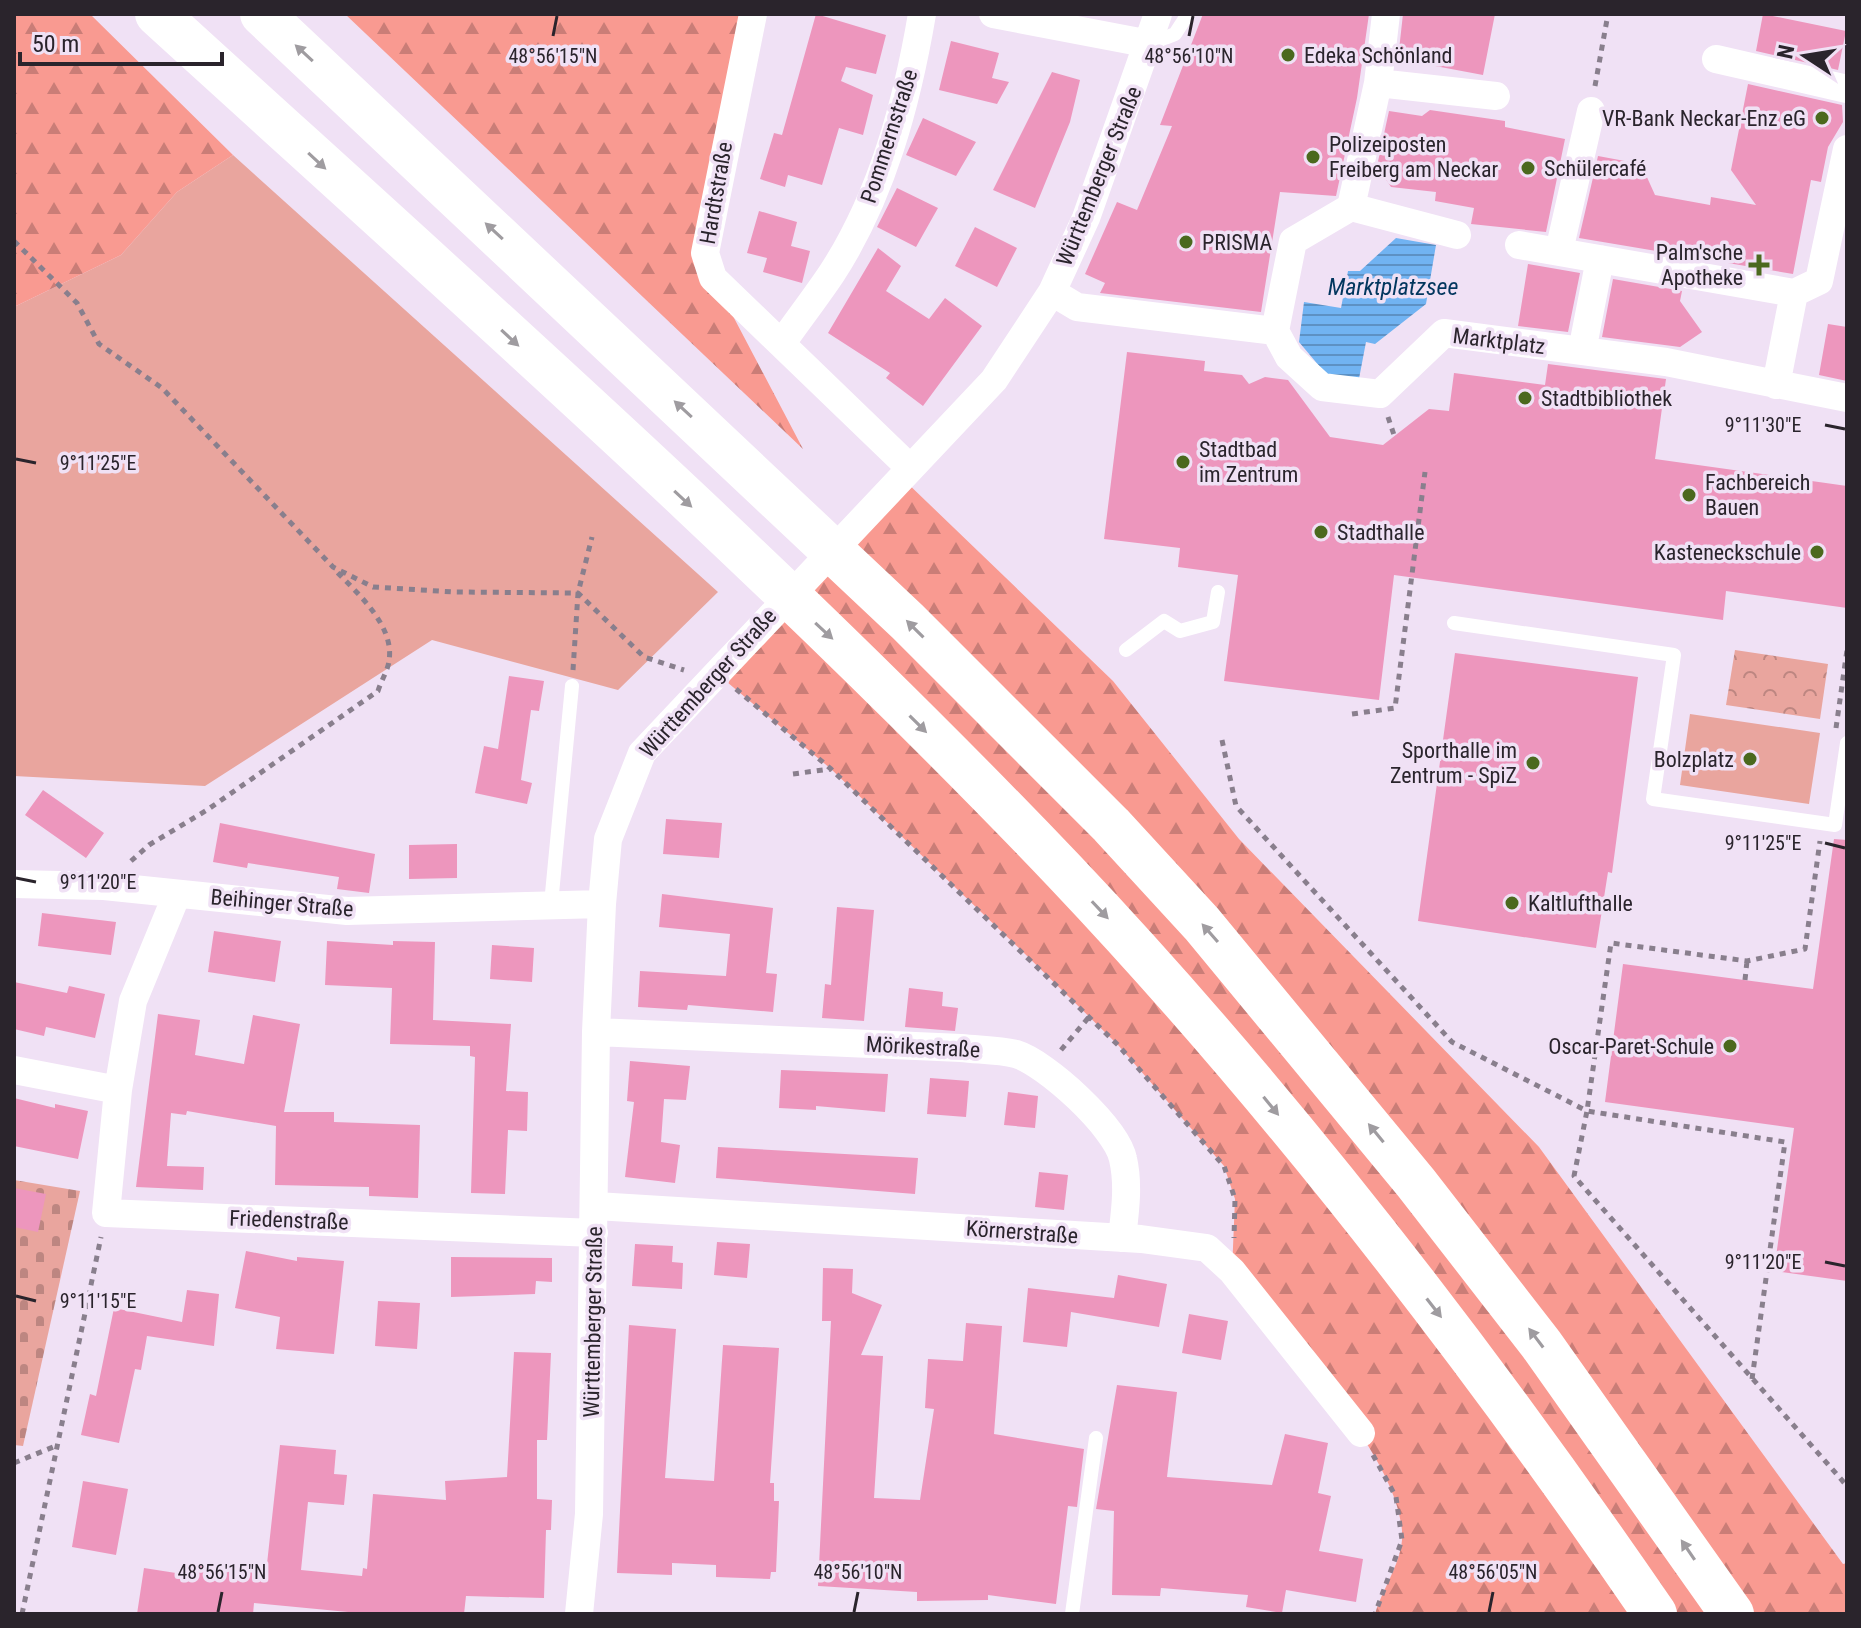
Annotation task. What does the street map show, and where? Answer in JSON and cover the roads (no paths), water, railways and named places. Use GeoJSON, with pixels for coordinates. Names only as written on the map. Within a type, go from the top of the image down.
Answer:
{"type":"FeatureCollection","features":[{"type":"Feature","properties":{"kind":"highway"},"geometry":{"type":"LineString","coordinates":[[157,14],[852,658],[1063,870],[1238,1065],[1366,1222],[1490,1381],[1655,1614]]}},
{"type":"Feature","properties":{"kind":"highway"},"geometry":{"type":"LineString","coordinates":[[262,14],[908,622],[1111,825],[1202,924],[1416,1183],[1541,1344],[1732,1614]]}},
{"type":"Feature","properties":{"kind":"street","name":"Hardtstraße"},"geometry":{"type":"LineString","coordinates":[[753,14],[728,125],[705,253],[713,278],[782,343]]}},
{"type":"Feature","properties":{"kind":"street","name":"Pommernstraße"},"geometry":{"type":"LineString","coordinates":[[782,343],[833,272],[876,188],[911,76],[922,14]]}},
{"type":"Feature","properties":{"kind":"street"},"geometry":{"type":"LineString","coordinates":[[993,14],[1150,44]]}},
{"type":"Feature","properties":{"kind":"street","name":"Württemberger Straße"},"geometry":{"type":"LineString","coordinates":[[579,1614],[589,1514],[596,1032],[608,839],[642,753],[721,665],[994,380],[1052,292],[1086,218],[1150,44],[1158,14]]}},
{"type":"Feature","properties":{"kind":"street"},"geometry":{"type":"LineString","coordinates":[[1351,207],[1378,83],[1386,14]]}},
{"type":"Feature","properties":{"kind":"street"},"geometry":{"type":"LineString","coordinates":[[1716,59],[1847,89]]}},
{"type":"Feature","properties":{"kind":"street"},"geometry":{"type":"LineString","coordinates":[[1378,83],[1496,96]]}},
{"type":"Feature","properties":{"kind":"street"},"geometry":{"type":"LineString","coordinates":[[1559,251],[1591,111]]}},
{"type":"Feature","properties":{"kind":"street"},"geometry":{"type":"LineString","coordinates":[[1519,245],[1794,293],[1819,281],[1847,149]]}},
{"type":"Feature","properties":{"kind":"street"},"geometry":{"type":"LineString","coordinates":[[1052,292],[1077,307],[1275,331],[1293,241],[1351,207],[1457,235]]}},
{"type":"Feature","properties":{"kind":"street"},"geometry":{"type":"LineString","coordinates":[[1582,351],[1600,259]]}},
{"type":"Feature","properties":{"kind":"street"},"geometry":{"type":"LineString","coordinates":[[1776,385],[1794,293]]}},
{"type":"Feature","properties":{"kind":"street","name":"Marktplatz"},"geometry":{"type":"LineString","coordinates":[[1275,331],[1289,357],[1322,387],[1380,394],[1444,333],[1666,362],[1847,398]]}},
{"type":"Feature","properties":{"kind":"street"},"geometry":{"type":"LineString","coordinates":[[782,343],[904,473]]}},
{"type":"Feature","properties":{"kind":"street","name":"Beihinger Straße"},"geometry":{"type":"LineString","coordinates":[[14,884],[104,886],[347,911],[602,904]]}},
{"type":"Feature","properties":{"kind":"street"},"geometry":{"type":"LineString","coordinates":[[14,1070],[118,1090],[133,1001],[177,894]]}},
{"type":"Feature","properties":{"kind":"street","name":"Mörikestraße"},"geometry":{"type":"LineString","coordinates":[[596,1032],[961,1048],[1017,1054],[1045,1069],[1097,1117],[1123,1155],[1127,1200],[1122,1238]]}},
{"type":"Feature","properties":{"kind":"street","name":"Friedenstraße"},"geometry":{"type":"LineString","coordinates":[[118,1090],[106,1213],[595,1220]]}},
{"type":"Feature","properties":{"kind":"street","name":"Körnerstraße"},"geometry":{"type":"LineString","coordinates":[[595,1220],[1122,1238],[1177,1241],[1207,1248],[1232,1271],[1361,1433]]}},
{"type":"Feature","properties":{"kind":"lane"},"geometry":{"type":"LineString","coordinates":[[1150,44],[1175,34],[1188,14]]}},
{"type":"Feature","properties":{"kind":"lane"},"geometry":{"type":"LineString","coordinates":[[1126,650],[1164,621],[1180,631],[1213,622],[1218,592]]}},
{"type":"Feature","properties":{"kind":"lane"},"geometry":{"type":"LineString","coordinates":[[1454,623],[1674,655],[1653,799],[1835,825],[1847,743]]}},
{"type":"Feature","properties":{"kind":"lane"},"geometry":{"type":"LineString","coordinates":[[551,904],[572,686]]}},
{"type":"Feature","properties":{"kind":"lane"},"geometry":{"type":"LineString","coordinates":[[1072,1614],[1096,1438]]}},
{"type":"Feature","properties":{"kind":"water","name":"Marktplatzsee"},"geometry":{"type":"Polygon","coordinates":[[[1396,238],[1436,245],[1426,304],[1375,344],[1366,342],[1358,384],[1331,380],[1299,342],[1304,302],[1341,308],[1348,271],[1360,271],[1396,238]]]}},
{"type":"Feature","properties":{"kind":"place","name":"Edeka Schönland"},"geometry":{"type":"Point","coordinates":[1288,55]}},
{"type":"Feature","properties":{"kind":"place","name":"VR-Bank Neckar-Enz eG"},"geometry":{"type":"Point","coordinates":[1822,118]}},
{"type":"Feature","properties":{"kind":"place","name":"Polizeiposten Freiberg am Neckar"},"geometry":{"type":"Point","coordinates":[1313,157]}},
{"type":"Feature","properties":{"kind":"place","name":"Schülercafé"},"geometry":{"type":"Point","coordinates":[1528,168]}},
{"type":"Feature","properties":{"kind":"place","name":"PRISMA"},"geometry":{"type":"Point","coordinates":[1186,242]}},
{"type":"Feature","properties":{"kind":"place","name":"Palm'sche Apotheke"},"geometry":{"type":"Point","coordinates":[1759,265]}},
{"type":"Feature","properties":{"kind":"place","name":"Stadtbibliothek"},"geometry":{"type":"Point","coordinates":[1525,398]}},
{"type":"Feature","properties":{"kind":"place","name":"Stadtbad im Zentrum"},"geometry":{"type":"Point","coordinates":[1183,462]}},
{"type":"Feature","properties":{"kind":"place","name":"Fachbereich Bauen"},"geometry":{"type":"Point","coordinates":[1689,495]}},
{"type":"Feature","properties":{"kind":"place","name":"Stadthalle"},"geometry":{"type":"Point","coordinates":[1321,532]}},
{"type":"Feature","properties":{"kind":"place","name":"Kasteneckschule"},"geometry":{"type":"Point","coordinates":[1817,552]}},
{"type":"Feature","properties":{"kind":"place","name":"Bolzplatz"},"geometry":{"type":"Point","coordinates":[1750,759]}},
{"type":"Feature","properties":{"kind":"place","name":"Sporthalle im Zentrum - SpiZ"},"geometry":{"type":"Point","coordinates":[1533,763]}},
{"type":"Feature","properties":{"kind":"place","name":"Kaltlufthalle"},"geometry":{"type":"Point","coordinates":[1512,903]}},
{"type":"Feature","properties":{"kind":"place","name":"Oscar-Paret-Schule"},"geometry":{"type":"Point","coordinates":[1730,1046]}}]}
